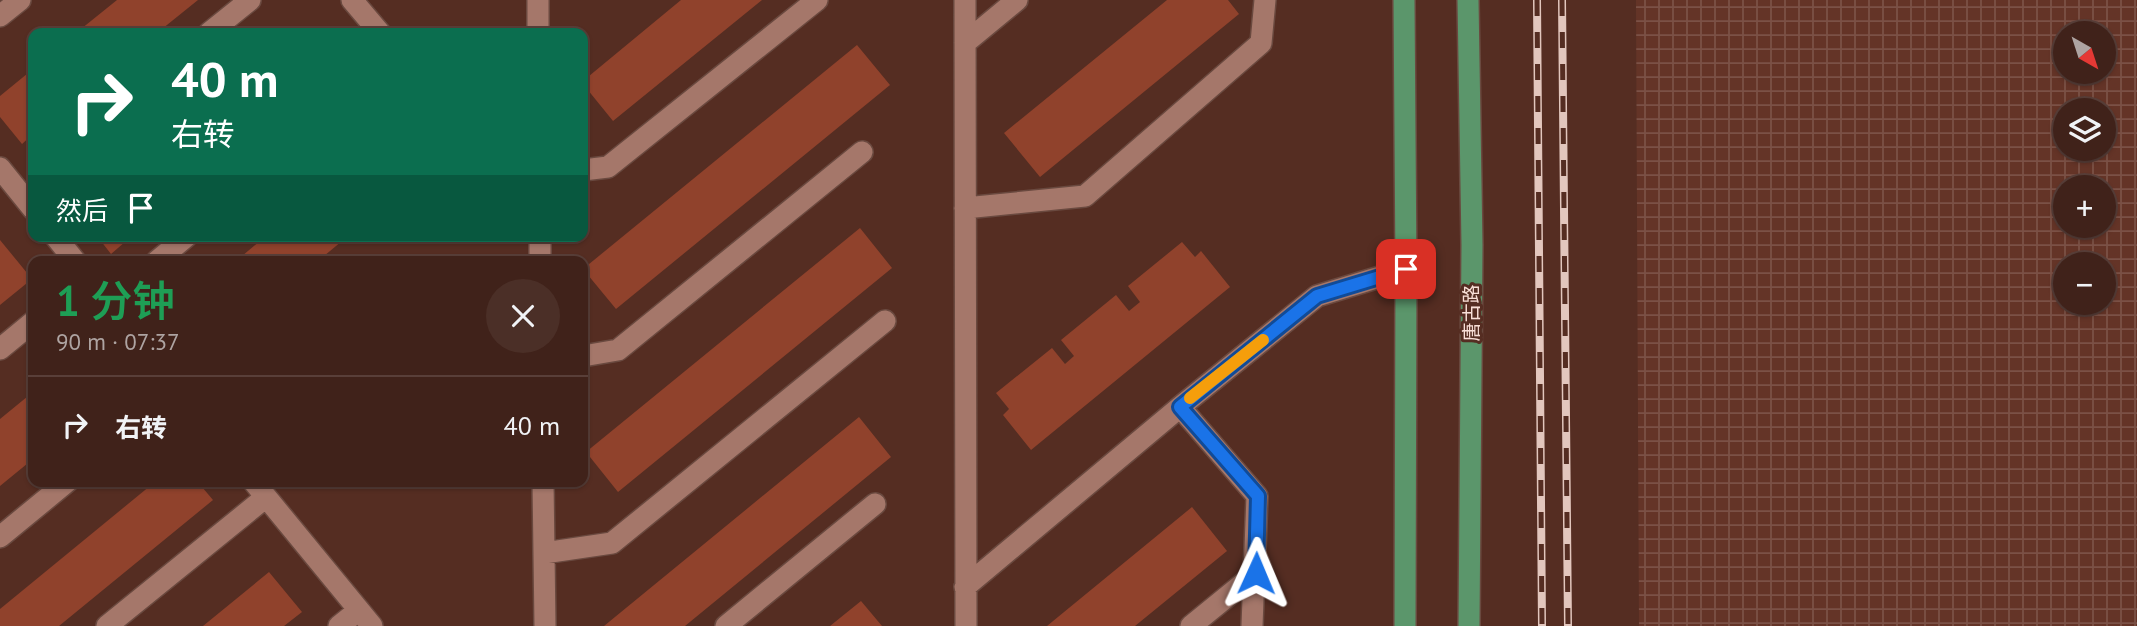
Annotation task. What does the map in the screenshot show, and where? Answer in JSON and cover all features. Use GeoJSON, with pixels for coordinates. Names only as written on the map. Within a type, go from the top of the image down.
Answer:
{"type":"FeatureCollection","features":[{"type":"Feature","properties":{"kind":"main road"},"geometry":{"type":"LineString","coordinates":[[1404,0],[1405,626]]}},
{"type":"Feature","properties":{"kind":"main road","name":"唐古路"},"geometry":{"type":"LineString","coordinates":[[1468,0],[1472,246],[1469,626]]}},
{"type":"Feature","properties":{"kind":"street"},"geometry":{"type":"LineString","coordinates":[[0,16],[20,0]]}},
{"type":"Feature","properties":{"kind":"street"},"geometry":{"type":"LineString","coordinates":[[215,28],[250,0]]}},
{"type":"Feature","properties":{"kind":"street"},"geometry":{"type":"LineString","coordinates":[[352,0],[376,28]]}},
{"type":"Feature","properties":{"kind":"street"},"geometry":{"type":"LineString","coordinates":[[538,0],[538,28]]}},
{"type":"Feature","properties":{"kind":"street"},"geometry":{"type":"LineString","coordinates":[[588,169],[608,167],[817,0]]}},
{"type":"Feature","properties":{"kind":"street"},"geometry":{"type":"LineString","coordinates":[[965,0],[966,626]]}},
{"type":"Feature","properties":{"kind":"street"},"geometry":{"type":"LineString","coordinates":[[965,43],[1017,0]]}},
{"type":"Feature","properties":{"kind":"street"},"geometry":{"type":"LineString","coordinates":[[964,208],[1085,196],[1261,43],[1265,0]]}},
{"type":"Feature","properties":{"kind":"street"},"geometry":{"type":"LineString","coordinates":[[588,355],[618,350],[862,152]]}},
{"type":"Feature","properties":{"kind":"street"},"geometry":{"type":"LineString","coordinates":[[0,168],[25,182]]}},
{"type":"Feature","properties":{"kind":"street"},"geometry":{"type":"LineString","coordinates":[[60,242],[71,256]]}},
{"type":"Feature","properties":{"kind":"street"},"geometry":{"type":"LineString","coordinates":[[163,256],[180,242]]}},
{"type":"Feature","properties":{"kind":"street"},"geometry":{"type":"LineString","coordinates":[[965,587],[1317,296],[1406,269]]}},
{"type":"Feature","properties":{"kind":"street"},"geometry":{"type":"LineString","coordinates":[[544,553],[612,543],[885,321]]}},
{"type":"Feature","properties":{"kind":"street"},"geometry":{"type":"LineString","coordinates":[[0,349],[28,326]]}},
{"type":"Feature","properties":{"kind":"street"},"geometry":{"type":"LineString","coordinates":[[1180,407],[1258,496],[1252,626]]}},
{"type":"Feature","properties":{"kind":"street"},"geometry":{"type":"LineString","coordinates":[[0,537],[61,487]]}},
{"type":"Feature","properties":{"kind":"street"},"geometry":{"type":"LineString","coordinates":[[543,487],[545,626]]}},
{"type":"Feature","properties":{"kind":"street"},"geometry":{"type":"LineString","coordinates":[[107,626],[260,489],[365,618],[339,626]]}},
{"type":"Feature","properties":{"kind":"street"},"geometry":{"type":"LineString","coordinates":[[726,626],[875,504]]}},
{"type":"Feature","properties":{"kind":"street"},"geometry":{"type":"LineString","coordinates":[[1191,626],[1256,573]]}},
{"type":"Feature","properties":{"kind":"shaded area"},"geometry":{"type":"Polygon","coordinates":[[[1636,0],[2137,0],[2137,626],[1639,626],[1636,0]]]}},
{"type":"Feature","properties":{"kind":"building"},"geometry":{"type":"Polygon","coordinates":[[[117,0],[198,0],[163,28],[82,28],[117,0]]]}},
{"type":"Feature","properties":{"kind":"building"},"geometry":{"type":"Polygon","coordinates":[[[681,0],[762,0],[613,121],[588,90],[588,77],[681,0]]]}},
{"type":"Feature","properties":{"kind":"building"},"geometry":{"type":"Polygon","coordinates":[[[1167,0],[1228,0],[1239,14],[1040,177],[1004,133],[1167,0]]]}},
{"type":"Feature","properties":{"kind":"building"},"geometry":{"type":"Polygon","coordinates":[[[857,45],[890,85],[616,309],[588,275],[588,265],[857,45]]]}},
{"type":"Feature","properties":{"kind":"building"},"geometry":{"type":"Polygon","coordinates":[[[28,73],[28,139],[22,144],[0,117],[0,96],[28,73]]]}},
{"type":"Feature","properties":{"kind":"building"},"geometry":{"type":"Polygon","coordinates":[[[860,228],[892,268],[618,492],[588,454],[588,450],[860,228]]]}},
{"type":"Feature","properties":{"kind":"building"},"geometry":{"type":"Polygon","coordinates":[[[0,240],[28,274],[28,282],[0,305],[0,240]]]}},
{"type":"Feature","properties":{"kind":"building"},"geometry":{"type":"Polygon","coordinates":[[[102,242],[125,242],[111,254],[102,242]]]}},
{"type":"Feature","properties":{"kind":"building"},"geometry":{"type":"Polygon","coordinates":[[[259,242],[341,242],[324,256],[242,256],[259,242]]]}},
{"type":"Feature","properties":{"kind":"building"},"geometry":{"type":"Polygon","coordinates":[[[1182,242],[1195,257],[1201,251],[1230,287],[1031,450],[1003,415],[1009,409],[996,393],[1052,348],[1065,364],[1074,356],[1061,340],[1116,295],[1129,311],[1140,302],[1128,286],[1182,242]]]}},
{"type":"Feature","properties":{"kind":"building"},"geometry":{"type":"Polygon","coordinates":[[[28,396],[28,463],[0,486],[0,419],[28,396]]]}},
{"type":"Feature","properties":{"kind":"building"},"geometry":{"type":"Polygon","coordinates":[[[859,417],[891,457],[685,626],[604,626],[859,417]]]}},
{"type":"Feature","properties":{"kind":"building"},"geometry":{"type":"Polygon","coordinates":[[[149,487],[202,487],[213,500],[59,626],[0,626],[0,609],[149,487]]]}},
{"type":"Feature","properties":{"kind":"building"},"geometry":{"type":"Polygon","coordinates":[[[1192,507],[1227,551],[1135,626],[1047,626],[1192,507]]]}},
{"type":"Feature","properties":{"kind":"building"},"geometry":{"type":"Polygon","coordinates":[[[269,572],[302,612],[284,626],[203,626],[269,572]]]}},
{"type":"Feature","properties":{"kind":"building"},"geometry":{"type":"Polygon","coordinates":[[[861,601],[882,626],[830,626],[861,601]]]}},
{"type":"Feature","properties":{"kind":"railway"},"geometry":{"type":"LineString","coordinates":[[1537,0],[1542,626]]}},
{"type":"Feature","properties":{"kind":"railway"},"geometry":{"type":"LineString","coordinates":[[1562,0],[1568,626]]}},
{"type":"Feature","properties":{"kind":"slow traffic"},"geometry":{"type":"LineString","coordinates":[[1190,398],[1263,340]]}},
{"type":"Feature","properties":{"kind":"route"},"geometry":{"type":"LineString","coordinates":[[1256,573],[1258,496],[1180,407],[1317,296],[1406,269]]}}]}
